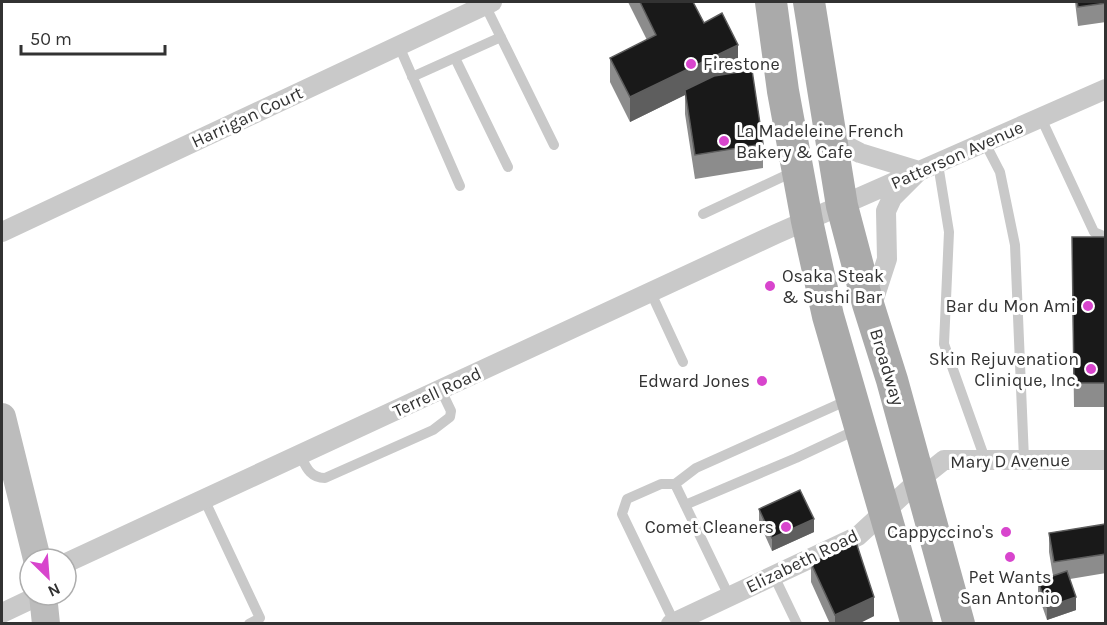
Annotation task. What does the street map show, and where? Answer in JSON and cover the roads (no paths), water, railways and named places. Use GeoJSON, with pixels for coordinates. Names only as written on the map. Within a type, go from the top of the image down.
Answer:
{"type":"FeatureCollection","features":[{"type":"Feature","properties":{"kind":"main road"},"geometry":{"type":"LineString","coordinates":[[771,2],[783,91],[807,221],[828,316],[918,624]]}},
{"type":"Feature","properties":{"kind":"main road","name":"Broadway"},"geometry":{"type":"LineString","coordinates":[[809,2],[842,206],[959,624]]}},
{"type":"Feature","properties":{"kind":"street","name":"Harrigan Court"},"geometry":{"type":"LineString","coordinates":[[2,232],[489,3]]}},
{"type":"Feature","properties":{"kind":"street","name":"Patterson Avenue"},"geometry":{"type":"LineString","coordinates":[[807,221],[1106,89]]}},
{"type":"Feature","properties":{"kind":"street"},"geometry":{"type":"LineString","coordinates":[[831,138],[860,153],[919,171],[892,198],[886,211],[887,259],[870,311]]}},
{"type":"Feature","properties":{"kind":"street","name":"Terrell Road"},"geometry":{"type":"LineString","coordinates":[[78,557],[807,221]]}},
{"type":"Feature","properties":{"kind":"street"},"geometry":{"type":"LineString","coordinates":[[2,417],[34,547]]}},
{"type":"Feature","properties":{"kind":"street","name":"Mary D Avenue"},"geometry":{"type":"LineString","coordinates":[[920,480],[944,460],[1106,460]]}},
{"type":"Feature","properties":{"kind":"street","name":"Elizabeth Road"},"geometry":{"type":"LineString","coordinates":[[672,623],[858,536],[920,480]]}},
{"type":"Feature","properties":{"kind":"street"},"geometry":{"type":"LineString","coordinates":[[2,613],[18,606]]}},
{"type":"Feature","properties":{"kind":"street"},"geometry":{"type":"LineString","coordinates":[[44,607],[46,624]]}},
{"type":"Feature","properties":{"kind":"lane"},"geometry":{"type":"LineString","coordinates":[[489,3],[501,38],[554,145]]}},
{"type":"Feature","properties":{"kind":"lane"},"geometry":{"type":"LineString","coordinates":[[412,77],[501,38]]}},
{"type":"Feature","properties":{"kind":"lane"},"geometry":{"type":"LineString","coordinates":[[399,46],[460,186]]}},
{"type":"Feature","properties":{"kind":"lane"},"geometry":{"type":"LineString","coordinates":[[455,58],[508,167]]}},
{"type":"Feature","properties":{"kind":"lane"},"geometry":{"type":"LineString","coordinates":[[1041,118],[1094,232],[1106,237]]}},
{"type":"Feature","properties":{"kind":"lane"},"geometry":{"type":"LineString","coordinates":[[985,143],[1000,172],[1015,245],[1024,459]]}},
{"type":"Feature","properties":{"kind":"lane"},"geometry":{"type":"LineString","coordinates":[[938,164],[949,232],[944,344],[985,459]]}},
{"type":"Feature","properties":{"kind":"lane"},"geometry":{"type":"LineString","coordinates":[[703,214],[798,170]]}},
{"type":"Feature","properties":{"kind":"lane"},"geometry":{"type":"LineString","coordinates":[[651,292],[683,362]]}},
{"type":"Feature","properties":{"kind":"lane"},"geometry":{"type":"LineString","coordinates":[[300,455],[309,472],[318,478],[325,478],[433,430],[450,417],[451,411],[441,390]]}},
{"type":"Feature","properties":{"kind":"lane"},"geometry":{"type":"LineString","coordinates":[[672,623],[622,514],[627,499],[661,484],[675,484],[696,468],[852,399]]}},
{"type":"Feature","properties":{"kind":"lane"},"geometry":{"type":"LineString","coordinates":[[685,505],[860,428]]}},
{"type":"Feature","properties":{"kind":"lane"},"geometry":{"type":"LineString","coordinates":[[675,484],[729,596]]}},
{"type":"Feature","properties":{"kind":"lane"},"geometry":{"type":"LineString","coordinates":[[204,499],[260,618],[249,624]]}},
{"type":"Feature","properties":{"kind":"lane"},"geometry":{"type":"LineString","coordinates":[[774,576],[797,624]]}},
{"type":"Feature","properties":{"kind":"place","name":"Firestone"},"geometry":{"type":"Point","coordinates":[691,64]}},
{"type":"Feature","properties":{"kind":"place","name":"La Madeleine French Bakery & Cafe"},"geometry":{"type":"Point","coordinates":[724,141]}},
{"type":"Feature","properties":{"kind":"place","name":"Osaka Steak & Sushi Bar"},"geometry":{"type":"Point","coordinates":[770,286]}},
{"type":"Feature","properties":{"kind":"place","name":"Bar du Mon Ami"},"geometry":{"type":"Point","coordinates":[1088,306]}},
{"type":"Feature","properties":{"kind":"place","name":"Skin Rejuvenation Clinique, Inc."},"geometry":{"type":"Point","coordinates":[1091,369]}},
{"type":"Feature","properties":{"kind":"place","name":"Edward Jones"},"geometry":{"type":"Point","coordinates":[762,381]}},
{"type":"Feature","properties":{"kind":"place","name":"Comet Cleaners"},"geometry":{"type":"Point","coordinates":[786,527]}},
{"type":"Feature","properties":{"kind":"place","name":"Cappyccino's"},"geometry":{"type":"Point","coordinates":[1006,532]}},
{"type":"Feature","properties":{"kind":"place","name":"Pet Wants San Antonio"},"geometry":{"type":"Point","coordinates":[1010,557]}}]}
